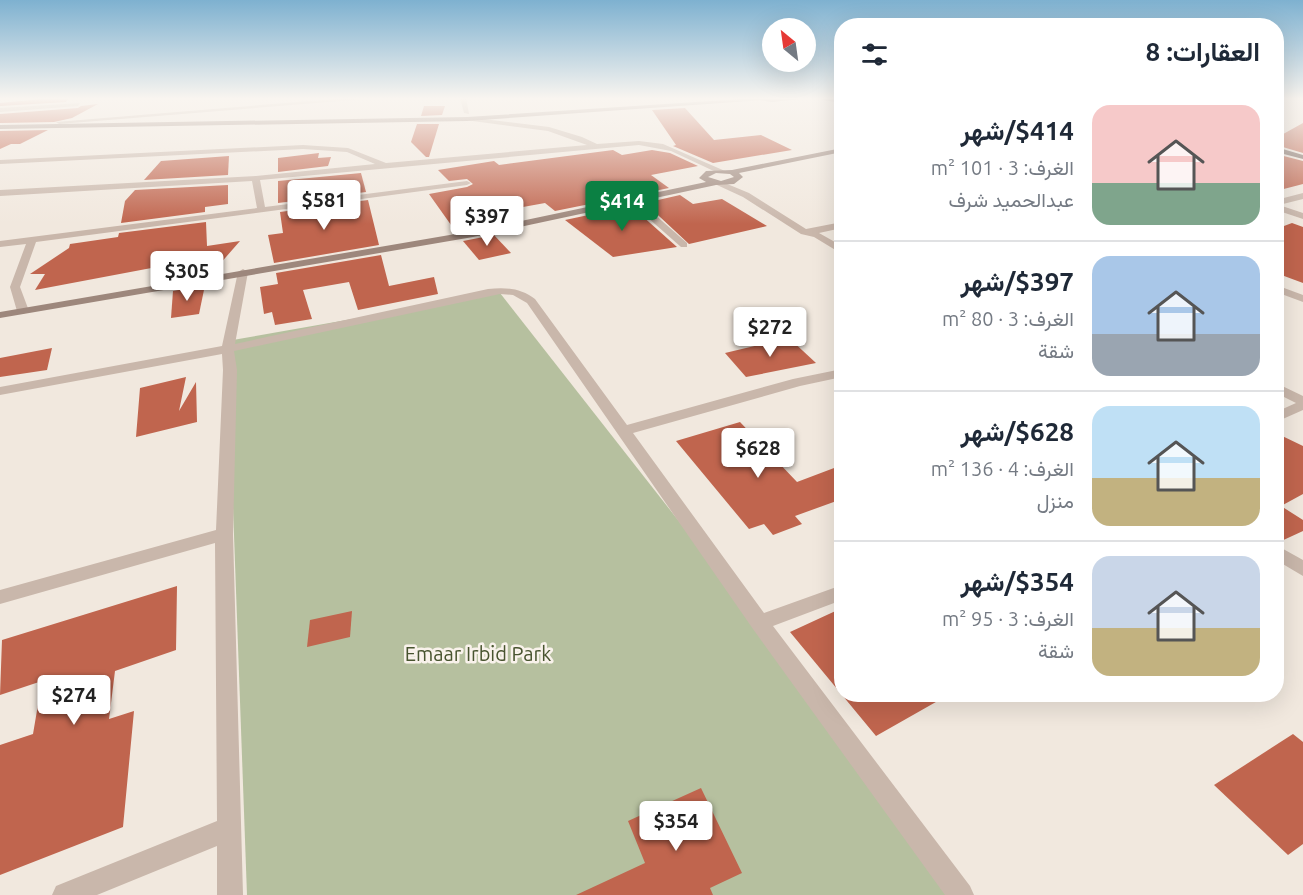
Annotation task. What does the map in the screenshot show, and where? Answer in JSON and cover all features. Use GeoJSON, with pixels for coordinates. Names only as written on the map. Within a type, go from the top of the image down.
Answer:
{"type":"FeatureCollection","features":[{"type":"Feature","properties":{"kind":"main road"},"geometry":{"type":"LineString","coordinates":[[1284,146],[1303,151]]}},
{"type":"Feature","properties":{"kind":"main road"},"geometry":{"type":"LineString","coordinates":[[1284,151],[1303,157]]}},
{"type":"Feature","properties":{"kind":"street"},"geometry":{"type":"LineString","coordinates":[[579,140],[594,146]]}},
{"type":"Feature","properties":{"kind":"street"},"geometry":{"type":"LineString","coordinates":[[0,193],[256,178],[594,146],[664,144],[710,177],[746,195],[804,232],[816,233],[834,227]]}},
{"type":"Feature","properties":{"kind":"street"},"geometry":{"type":"LineString","coordinates":[[0,162],[303,147],[348,150],[385,165]]}},
{"type":"Feature","properties":{"kind":"street"},"geometry":{"type":"LineString","coordinates":[[736,176],[834,152]]}},
{"type":"Feature","properties":{"kind":"street"},"geometry":{"type":"LineString","coordinates":[[0,315],[22,308],[475,226],[710,177],[736,176],[834,157]]}},
{"type":"Feature","properties":{"kind":"street"},"geometry":{"type":"LineString","coordinates":[[0,308],[22,308],[473,234],[633,200],[710,177],[721,171],[736,176],[834,245]]}},
{"type":"Feature","properties":{"kind":"street"},"geometry":{"type":"LineString","coordinates":[[256,178],[261,208]]}},
{"type":"Feature","properties":{"kind":"street"},"geometry":{"type":"LineString","coordinates":[[0,244],[261,208],[467,183]]}},
{"type":"Feature","properties":{"kind":"street"},"geometry":{"type":"LineString","coordinates":[[1284,202],[1303,196]]}},
{"type":"Feature","properties":{"kind":"street"},"geometry":{"type":"LineString","coordinates":[[633,200],[684,245]]}},
{"type":"Feature","properties":{"kind":"street"},"geometry":{"type":"LineString","coordinates":[[1284,208],[1303,216]]}},
{"type":"Feature","properties":{"kind":"street"},"geometry":{"type":"LineString","coordinates":[[22,308],[15,287],[32,240]]}},
{"type":"Feature","properties":{"kind":"street"},"geometry":{"type":"LineString","coordinates":[[230,895],[227,829],[224,534],[230,370],[228,349],[243,272]]}},
{"type":"Feature","properties":{"kind":"street"},"geometry":{"type":"LineString","coordinates":[[0,391],[228,349],[488,292],[514,291],[531,301],[760,622],[962,895]]}},
{"type":"Feature","properties":{"kind":"street"},"geometry":{"type":"LineString","coordinates":[[1284,291],[1303,299]]}},
{"type":"Feature","properties":{"kind":"street"},"geometry":{"type":"LineString","coordinates":[[622,431],[798,382],[834,375]]}},
{"type":"Feature","properties":{"kind":"street"},"geometry":{"type":"LineString","coordinates":[[1284,391],[1303,400]]}},
{"type":"Feature","properties":{"kind":"street"},"geometry":{"type":"LineString","coordinates":[[1284,414],[1303,405]]}},
{"type":"Feature","properties":{"kind":"street"},"geometry":{"type":"LineString","coordinates":[[0,597],[224,534]]}},
{"type":"Feature","properties":{"kind":"street"},"geometry":{"type":"LineString","coordinates":[[1284,556],[1303,569]]}},
{"type":"Feature","properties":{"kind":"street"},"geometry":{"type":"LineString","coordinates":[[760,622],[834,595]]}},
{"type":"Feature","properties":{"kind":"street"},"geometry":{"type":"LineString","coordinates":[[65,895],[227,829]]}},
{"type":"Feature","properties":{"kind":"green space","name":"Emaar Irbid Park"},"geometry":{"type":"Polygon","coordinates":[[[500,293],[972,895],[247,895],[227,341],[500,293]]]}},
{"type":"Feature","properties":{"kind":"building"},"geometry":{"type":"Polygon","coordinates":[[[0,140],[28,140],[20,144],[11,144],[0,149],[0,140]]]}},
{"type":"Feature","properties":{"kind":"building"},"geometry":{"type":"Polygon","coordinates":[[[412,140],[434,140],[429,157],[426,157],[411,142],[412,140]]]}},
{"type":"Feature","properties":{"kind":"building"},"geometry":{"type":"Polygon","coordinates":[[[672,140],[771,140],[792,150],[713,163],[673,146],[676,145],[672,140]]]}},
{"type":"Feature","properties":{"kind":"building"},"geometry":{"type":"Polygon","coordinates":[[[1284,140],[1303,140],[1303,153],[1284,147],[1284,140]]]}},
{"type":"Feature","properties":{"kind":"building"},"geometry":{"type":"Polygon","coordinates":[[[613,150],[622,155],[652,150],[670,153],[698,166],[651,175],[669,188],[555,211],[545,203],[498,212],[501,216],[480,219],[486,226],[456,232],[429,194],[473,184],[467,179],[449,181],[438,170],[494,161],[499,165],[613,150]]]}},
{"type":"Feature","properties":{"kind":"building"},"geometry":{"type":"Polygon","coordinates":[[[319,153],[318,158],[331,157],[328,166],[278,172],[278,158],[319,153]]]}},
{"type":"Feature","properties":{"kind":"building"},"geometry":{"type":"Polygon","coordinates":[[[229,156],[228,175],[144,180],[161,161],[229,156]]]}},
{"type":"Feature","properties":{"kind":"building"},"geometry":{"type":"Polygon","coordinates":[[[1284,156],[1303,161],[1303,184],[1284,189],[1284,156]]]}},
{"type":"Feature","properties":{"kind":"building"},"geometry":{"type":"Polygon","coordinates":[[[361,173],[366,192],[278,203],[278,181],[361,173]]]}},
{"type":"Feature","properties":{"kind":"building"},"geometry":{"type":"Polygon","coordinates":[[[228,185],[228,204],[205,207],[205,212],[121,223],[125,201],[135,190],[228,185]]]}},
{"type":"Feature","properties":{"kind":"building"},"geometry":{"type":"Polygon","coordinates":[[[680,195],[693,204],[722,199],[767,226],[689,244],[645,203],[680,195]]]}},
{"type":"Feature","properties":{"kind":"building"},"geometry":{"type":"Polygon","coordinates":[[[368,200],[379,245],[274,263],[268,235],[283,233],[280,212],[368,200]]]}},
{"type":"Feature","properties":{"kind":"building"},"geometry":{"type":"Polygon","coordinates":[[[631,206],[677,247],[613,257],[565,220],[631,206]]]}},
{"type":"Feature","properties":{"kind":"building"},"geometry":{"type":"Polygon","coordinates":[[[206,222],[207,246],[240,241],[212,273],[173,280],[174,266],[161,269],[162,266],[35,290],[45,274],[30,274],[69,248],[70,244],[118,237],[119,233],[206,222]]]}},
{"type":"Feature","properties":{"kind":"building"},"geometry":{"type":"Polygon","coordinates":[[[1292,223],[1303,227],[1303,283],[1284,276],[1284,226],[1292,223]]]}},
{"type":"Feature","properties":{"kind":"building"},"geometry":{"type":"Polygon","coordinates":[[[494,235],[511,253],[479,260],[463,241],[494,235]]]}},
{"type":"Feature","properties":{"kind":"building"},"geometry":{"type":"Polygon","coordinates":[[[381,255],[389,286],[434,277],[438,294],[358,310],[349,282],[303,290],[312,319],[275,325],[272,312],[264,314],[260,287],[278,284],[276,273],[381,255]]]}},
{"type":"Feature","properties":{"kind":"building"},"geometry":{"type":"Polygon","coordinates":[[[205,285],[199,314],[171,318],[173,291],[205,285]]]}},
{"type":"Feature","properties":{"kind":"building"},"geometry":{"type":"Polygon","coordinates":[[[789,338],[816,363],[746,377],[725,353],[789,338]]]}},
{"type":"Feature","properties":{"kind":"building"},"geometry":{"type":"Polygon","coordinates":[[[52,348],[47,370],[0,377],[0,358],[52,348]]]}},
{"type":"Feature","properties":{"kind":"building"},"geometry":{"type":"Polygon","coordinates":[[[186,377],[179,411],[196,382],[197,422],[136,437],[140,388],[186,377]]]}},
{"type":"Feature","properties":{"kind":"building"},"geometry":{"type":"Polygon","coordinates":[[[740,422],[797,482],[834,468],[834,502],[795,516],[802,524],[773,535],[764,524],[749,529],[676,441],[740,422]]]}},
{"type":"Feature","properties":{"kind":"building"},"geometry":{"type":"Polygon","coordinates":[[[1284,437],[1303,446],[1303,494],[1284,504],[1284,437]]]}},
{"type":"Feature","properties":{"kind":"building"},"geometry":{"type":"Polygon","coordinates":[[[1284,508],[1303,520],[1303,531],[1284,540],[1284,508]]]}},
{"type":"Feature","properties":{"kind":"building"},"geometry":{"type":"Polygon","coordinates":[[[177,586],[176,650],[115,671],[109,719],[134,711],[123,827],[0,875],[0,745],[33,734],[42,681],[0,695],[2,640],[177,586]]]}},
{"type":"Feature","properties":{"kind":"building"},"geometry":{"type":"Polygon","coordinates":[[[352,611],[350,637],[307,647],[310,620],[352,611]]]}},
{"type":"Feature","properties":{"kind":"building"},"geometry":{"type":"Polygon","coordinates":[[[834,612],[834,685],[790,632],[834,612]]]}},
{"type":"Feature","properties":{"kind":"building"},"geometry":{"type":"Polygon","coordinates":[[[848,702],[936,702],[876,736],[848,702]]]}},
{"type":"Feature","properties":{"kind":"building"},"geometry":{"type":"Polygon","coordinates":[[[1293,734],[1303,742],[1303,844],[1288,855],[1214,785],[1293,734]]]}},
{"type":"Feature","properties":{"kind":"building"},"geometry":{"type":"Polygon","coordinates":[[[701,788],[742,873],[710,888],[713,895],[576,895],[645,863],[628,821],[701,788]]]}}]}
